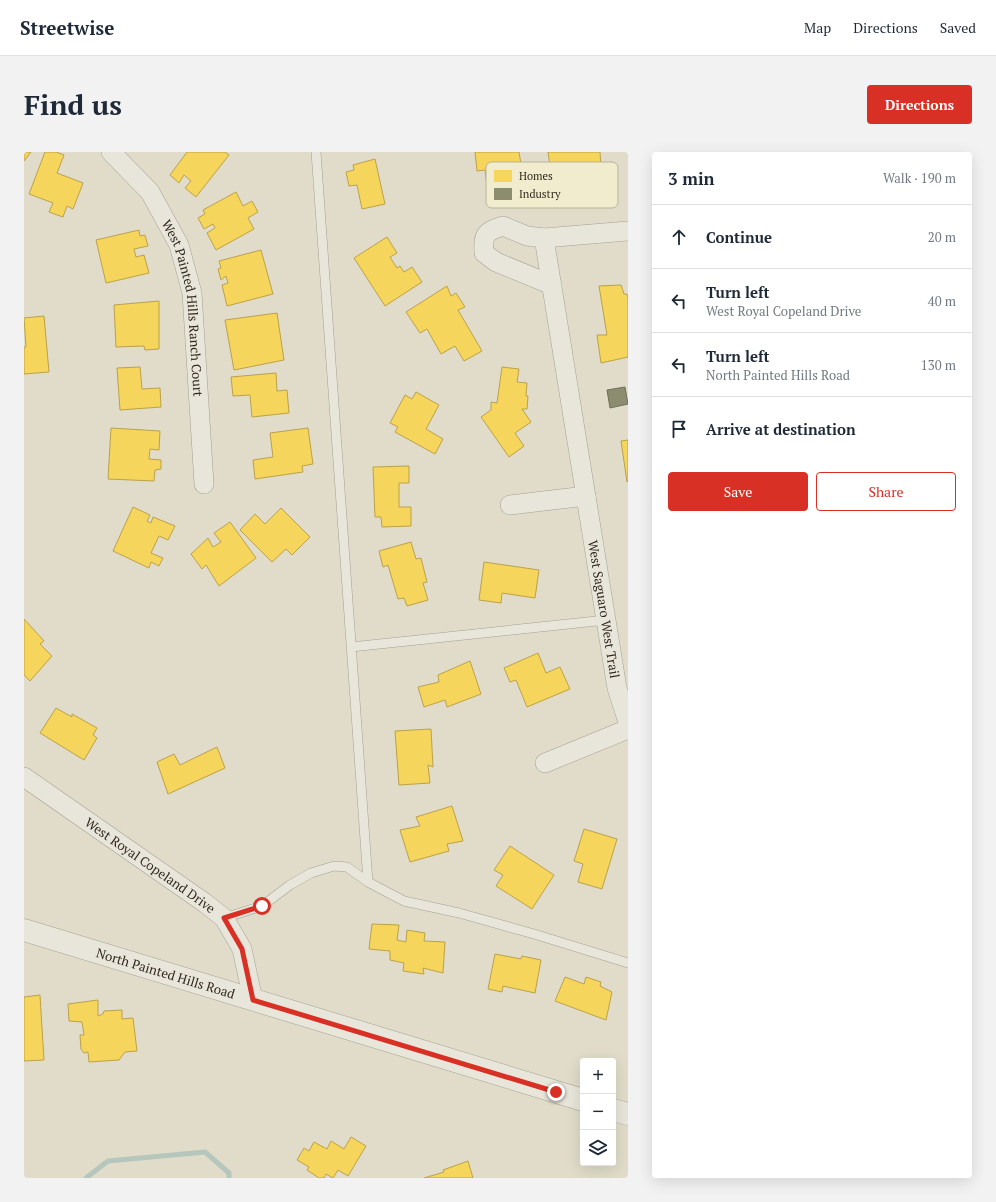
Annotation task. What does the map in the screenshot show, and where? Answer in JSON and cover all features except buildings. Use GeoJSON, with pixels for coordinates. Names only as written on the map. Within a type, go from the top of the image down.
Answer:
{"type":"FeatureCollection","features":[{"type":"Feature","properties":{"kind":"street","name":"West Painted Hills Ranch Court"},"geometry":{"type":"LineString","coordinates":[[111,152],[150,192],[179,245],[192,293],[204,484]]}},
{"type":"Feature","properties":{"kind":"street"},"geometry":{"type":"LineString","coordinates":[[552,285],[496,262],[484,253],[483,239],[490,230],[502,226],[527,236],[544,238],[628,230]]}},
{"type":"Feature","properties":{"kind":"street","name":"West Saguaro West Trail"},"geometry":{"type":"LineString","coordinates":[[544,238],[617,688],[628,722]]}},
{"type":"Feature","properties":{"kind":"street"},"geometry":{"type":"LineString","coordinates":[[510,505],[586,496]]}},
{"type":"Feature","properties":{"kind":"street"},"geometry":{"type":"LineString","coordinates":[[545,763],[628,729]]}},
{"type":"Feature","properties":{"kind":"street","name":"West Royal Copeland Drive"},"geometry":{"type":"LineString","coordinates":[[24,777],[205,903],[224,918],[242,949],[253,1000]]}},
{"type":"Feature","properties":{"kind":"street","name":"North Painted Hills Road"},"geometry":{"type":"LineString","coordinates":[[24,930],[580,1099]]}},
{"type":"Feature","properties":{"kind":"street"},"geometry":{"type":"LineString","coordinates":[[616,1111],[628,1114]]}},
{"type":"Feature","properties":{"kind":"lane"},"geometry":{"type":"LineString","coordinates":[[316,152],[368,882]]}},
{"type":"Feature","properties":{"kind":"lane"},"geometry":{"type":"LineString","coordinates":[[352,647],[606,620]]}},
{"type":"Feature","properties":{"kind":"lane"},"geometry":{"type":"LineString","coordinates":[[224,918],[262,906],[290,885],[311,873],[334,866],[347,867],[368,882],[404,901],[459,913],[628,963]]}},
{"type":"Feature","properties":{"kind":"waterway"},"geometry":{"type":"LineString","coordinates":[[86,1178],[108,1161],[205,1152],[229,1173],[229,1178]]}},
{"type":"Feature","properties":{"kind":"route"},"geometry":{"type":"LineString","coordinates":[[262,906],[224,918],[242,949],[253,1000],[556,1092]]}}]}
